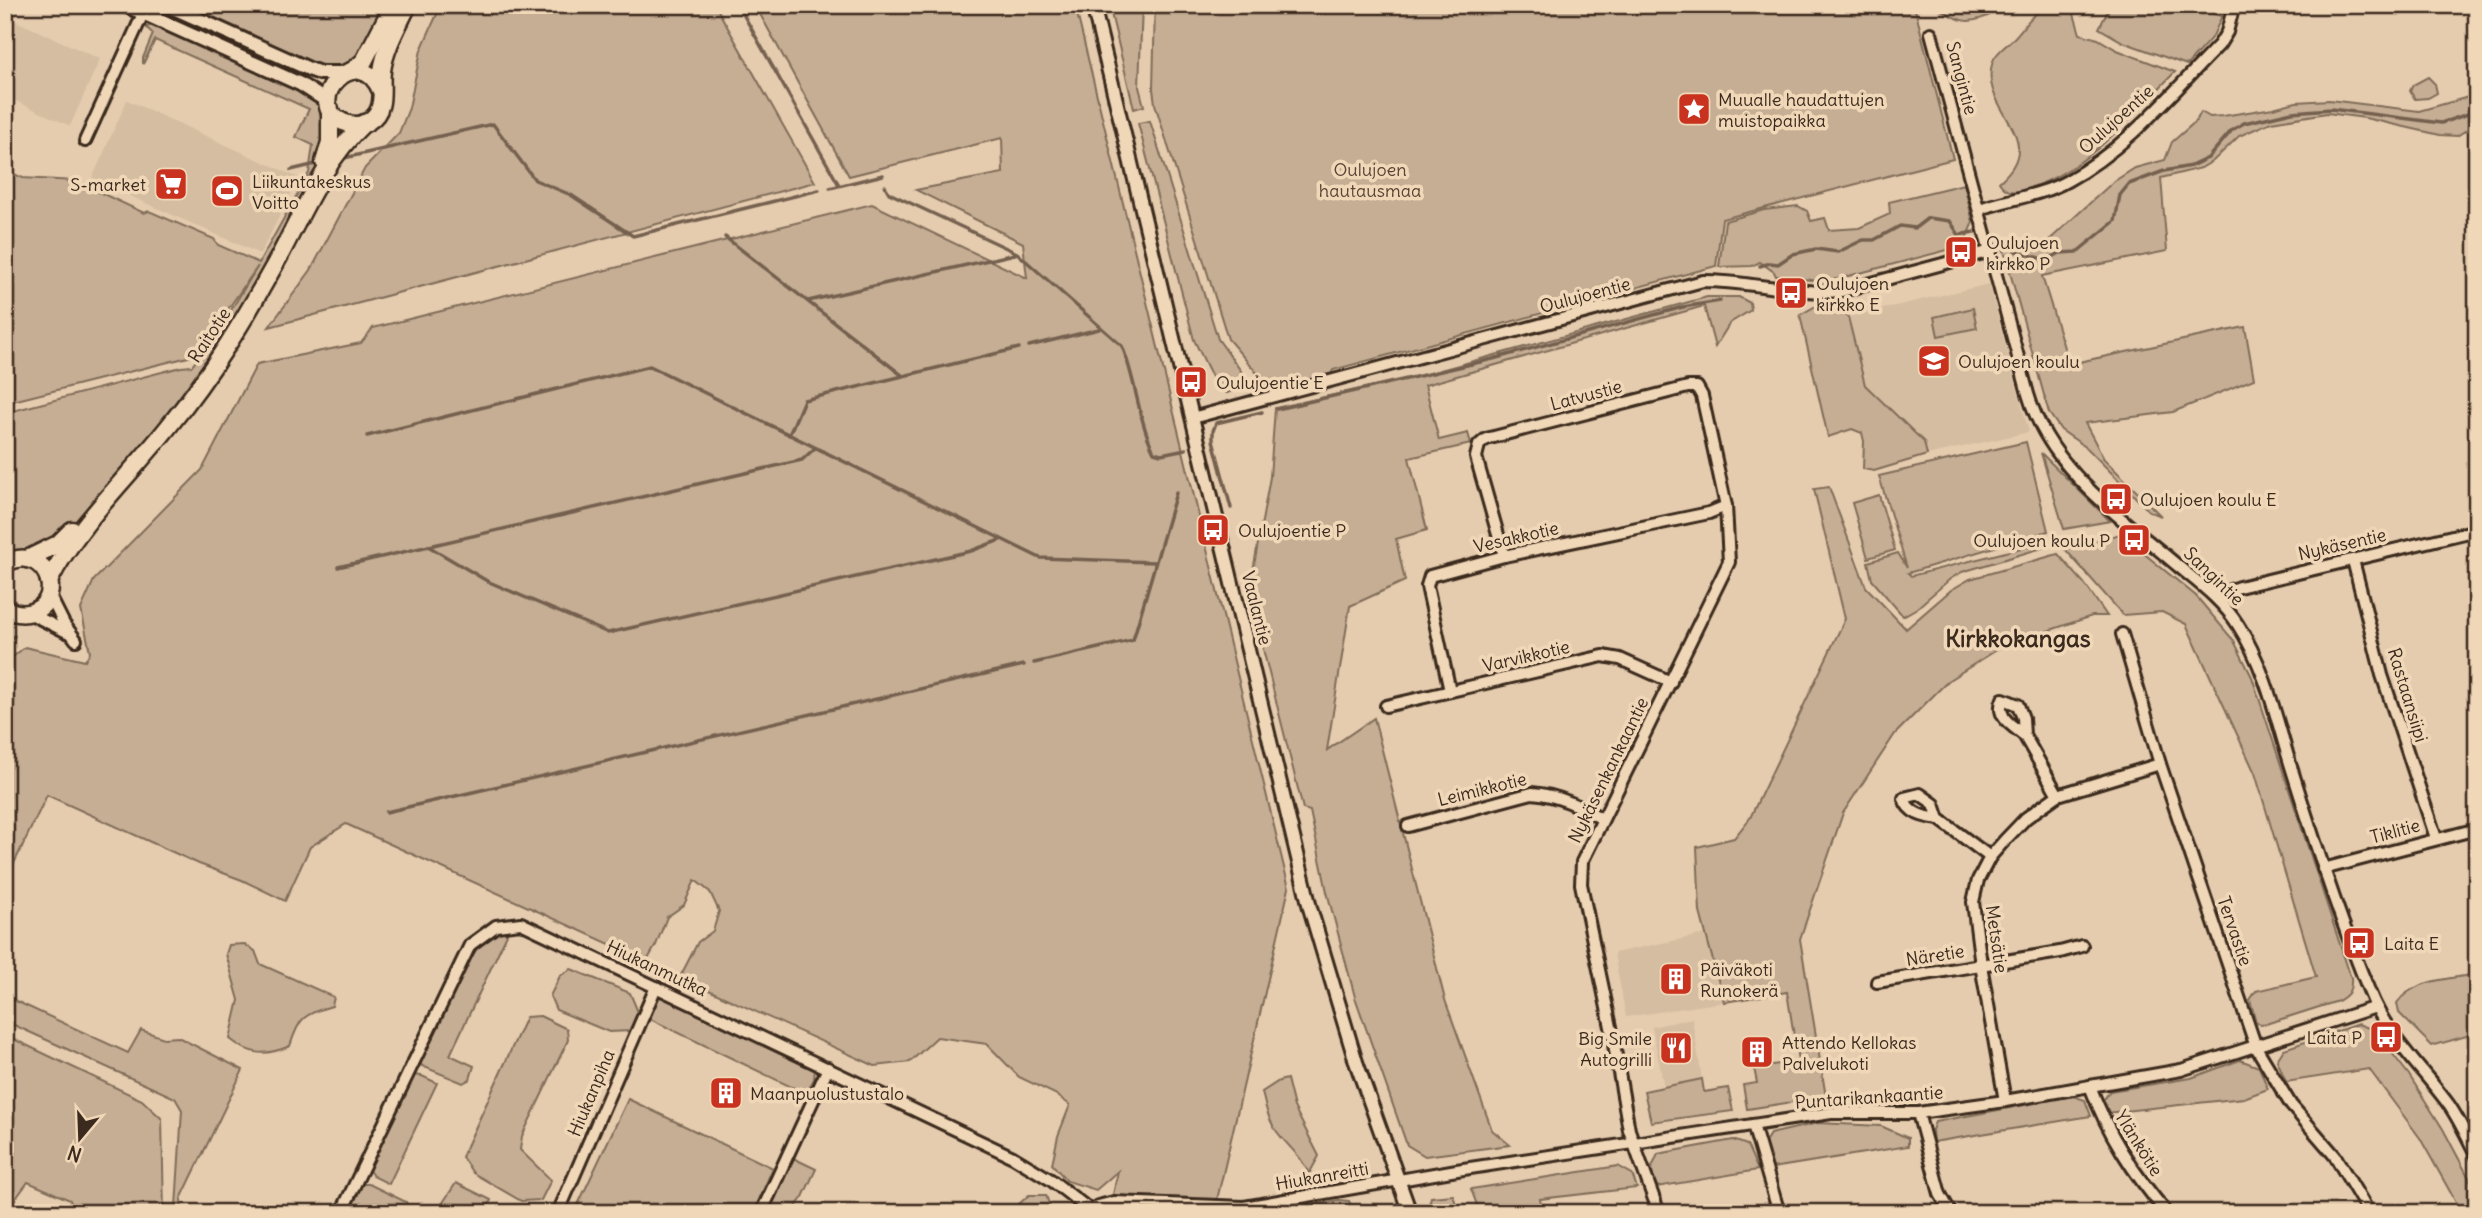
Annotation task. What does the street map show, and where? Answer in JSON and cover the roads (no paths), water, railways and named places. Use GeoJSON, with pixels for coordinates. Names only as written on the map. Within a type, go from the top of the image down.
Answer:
{"type":"FeatureCollection","features":[{"type":"Feature","properties":{"kind":"main road"},"geometry":{"type":"LineString","coordinates":[[393,5],[364,61],[338,76],[330,88],[329,106],[344,123],[364,123],[379,111],[382,69],[393,35],[408,5]]}},
{"type":"Feature","properties":{"kind":"main road"},"geometry":{"type":"LineString","coordinates":[[348,72],[360,71],[373,78],[381,91]]}},
{"type":"Feature","properties":{"kind":"main road","name":"Raitotie"},"geometry":{"type":"LineString","coordinates":[[320,177],[330,142],[332,125],[329,106]]}},
{"type":"Feature","properties":{"kind":"main road","name":"Raitotie"},"geometry":{"type":"LineString","coordinates":[[14,612],[41,607],[66,550],[107,497],[169,426],[228,344],[278,259],[320,177],[341,146],[364,123]]}},
{"type":"Feature","properties":{"kind":"main road","name":"Raitotie"},"geometry":{"type":"LineString","coordinates":[[13,559],[58,544],[107,497]]}},
{"type":"Feature","properties":{"kind":"main road"},"geometry":{"type":"LineString","coordinates":[[13,559],[39,564],[47,575],[49,588]]}},
{"type":"Feature","properties":{"kind":"street"},"geometry":{"type":"LineString","coordinates":[[125,5],[145,9],[300,84],[329,106]]}},
{"type":"Feature","properties":{"kind":"street"},"geometry":{"type":"LineString","coordinates":[[167,5],[309,69],[320,73],[348,72]]}},
{"type":"Feature","properties":{"kind":"street","name":"Vaalantie"},"geometry":{"type":"LineString","coordinates":[[1093,5],[1310,908],[1356,1062],[1410,1213]]}},
{"type":"Feature","properties":{"kind":"street","name":"Oulujoentie"},"geometry":{"type":"LineString","coordinates":[[1980,209],[2066,182],[2122,142],[2219,46],[2227,32],[2234,5]]}},
{"type":"Feature","properties":{"kind":"street"},"geometry":{"type":"LineString","coordinates":[[85,141],[145,9]]}},
{"type":"Feature","properties":{"kind":"street","name":"Sangintie"},"geometry":{"type":"LineString","coordinates":[[1931,33],[2032,406],[2042,430],[2053,448],[2106,505],[2218,599],[2237,623],[2259,659],[2323,869],[2376,1007],[2414,1063],[2448,1105],[2477,1156]]}},
{"type":"Feature","properties":{"kind":"street","name":"Oulujoentie"},"geometry":{"type":"LineString","coordinates":[[1192,418],[1703,281],[1825,292],[1842,291],[1991,251]]}},
{"type":"Feature","properties":{"kind":"street","name":"Latvustie"},"geometry":{"type":"LineString","coordinates":[[1504,556],[1476,457],[1479,445],[1486,439],[1688,387],[1697,387],[1702,396],[1726,506]]}},
{"type":"Feature","properties":{"kind":"street","name":"Vesakkotie"},"geometry":{"type":"LineString","coordinates":[[1450,691],[1427,586],[1430,576],[1504,556],[1709,513],[1726,506]]}},
{"type":"Feature","properties":{"kind":"street","name":"Nykäsenkankaantie"},"geometry":{"type":"LineString","coordinates":[[1659,1213],[1633,1143],[1581,884],[1582,862],[1729,562],[1726,506]]}},
{"type":"Feature","properties":{"kind":"street","name":"Nykäsentie"},"geometry":{"type":"LineString","coordinates":[[2218,599],[2239,587],[2477,530]]}},
{"type":"Feature","properties":{"kind":"street","name":"Rastaansiipi"},"geometry":{"type":"LineString","coordinates":[[2353,560],[2382,675],[2436,838]]}},
{"type":"Feature","properties":{"kind":"street"},"geometry":{"type":"LineString","coordinates":[[14,612],[74,637],[52,603],[49,588]]}},
{"type":"Feature","properties":{"kind":"street","name":"Tervastie"},"geometry":{"type":"LineString","coordinates":[[2122,634],[2160,764],[2256,1047],[2291,1105],[2334,1156],[2368,1213]]}},
{"type":"Feature","properties":{"kind":"street","name":"Varvikkotie"},"geometry":{"type":"LineString","coordinates":[[1386,706],[1603,656],[1620,659],[1671,682]]}},
{"type":"Feature","properties":{"kind":"street"},"geometry":{"type":"LineString","coordinates":[[2024,735],[2058,795]]}},
{"type":"Feature","properties":{"kind":"street","name":"Metsätie"},"geometry":{"type":"LineString","coordinates":[[2005,1101],[1981,965],[1973,902],[1978,880],[1990,857],[2026,818],[2058,795],[2160,764]]}},
{"type":"Feature","properties":{"kind":"street","name":"Leimikkotie"},"geometry":{"type":"LineString","coordinates":[[1408,826],[1532,793],[1549,794],[1602,819]]}},
{"type":"Feature","properties":{"kind":"street"},"geometry":{"type":"LineString","coordinates":[[1939,819],[1990,857]]}},
{"type":"Feature","properties":{"kind":"street","name":"Tiklitie"},"geometry":{"type":"LineString","coordinates":[[2323,869],[2477,829]]}},
{"type":"Feature","properties":{"kind":"street","name":"Hiukanmutka"},"geometry":{"type":"LineString","coordinates":[[341,1213],[470,945],[496,926],[522,923],[1013,1157],[1051,1180],[1089,1211]]}},
{"type":"Feature","properties":{"kind":"street","name":"Näretie"},"geometry":{"type":"LineString","coordinates":[[1877,982],[2060,953],[2082,946]]}},
{"type":"Feature","properties":{"kind":"street","name":"Hiukanpiha"},"geometry":{"type":"LineString","coordinates":[[558,1213],[656,987]]}},
{"type":"Feature","properties":{"kind":"street","name":"Puntarikankaantie"},"geometry":{"type":"LineString","coordinates":[[1398,1180],[1831,1113],[1918,1113],[2005,1101],[2181,1070],[2376,1007]]}},
{"type":"Feature","properties":{"kind":"street"},"geometry":{"type":"LineString","coordinates":[[761,1213],[828,1068]]}},
{"type":"Feature","properties":{"kind":"street","name":"Ylänkötie"},"geometry":{"type":"LineString","coordinates":[[2090,1086],[2103,1121],[2120,1151],[2139,1180],[2167,1213]]}},
{"type":"Feature","properties":{"kind":"street"},"geometry":{"type":"LineString","coordinates":[[1918,1113],[1940,1194],[1951,1213]]}},
{"type":"Feature","properties":{"kind":"street"},"geometry":{"type":"LineString","coordinates":[[1753,1125],[1779,1213]]}},
{"type":"Feature","properties":{"kind":"street","name":"Hiukanreitti"},"geometry":{"type":"LineString","coordinates":[[1089,1211],[1114,1202],[1245,1210],[1398,1180]]}},
{"type":"Feature","properties":{"kind":"waterway"},"geometry":{"type":"LineString","coordinates":[[738,5],[839,185]]}},
{"type":"Feature","properties":{"kind":"waterway"},"geometry":{"type":"LineString","coordinates":[[2006,241],[2011,243],[2016,251],[2047,260],[2060,253],[2077,252],[2115,221],[2120,195],[2129,184],[2164,171],[2191,166],[2208,158],[2232,130],[2244,123],[2292,112],[2331,109],[2441,123],[2477,111]]}},
{"type":"Feature","properties":{"kind":"waterway"},"geometry":{"type":"LineString","coordinates":[[340,159],[493,124],[535,180],[571,195],[633,236],[819,190]]}},
{"type":"Feature","properties":{"kind":"waterway"},"geometry":{"type":"LineString","coordinates":[[291,170],[316,164]]}},
{"type":"Feature","properties":{"kind":"waterway"},"geometry":{"type":"LineString","coordinates":[[830,188],[883,175]]}},
{"type":"Feature","properties":{"kind":"waterway"},"geometry":{"type":"LineString","coordinates":[[885,186],[889,193],[1017,253],[1122,346],[1154,452],[1161,454],[1186,449]]}},
{"type":"Feature","properties":{"kind":"waterway"},"geometry":{"type":"LineString","coordinates":[[1760,266],[1778,264],[1793,254],[1816,249],[1838,252],[1863,240],[1874,240],[1900,226],[1915,228],[1928,218],[1950,221],[1959,235],[1974,232]]}},
{"type":"Feature","properties":{"kind":"waterway"},"geometry":{"type":"LineString","coordinates":[[725,237],[903,376]]}},
{"type":"Feature","properties":{"kind":"waterway"},"geometry":{"type":"LineString","coordinates":[[808,301],[1015,254]]}},
{"type":"Feature","properties":{"kind":"waterway"},"geometry":{"type":"LineString","coordinates":[[1277,409],[1493,359],[1683,307],[1720,301]]}},
{"type":"Feature","properties":{"kind":"waterway"},"geometry":{"type":"LineString","coordinates":[[1029,346],[1099,329]]}},
{"type":"Feature","properties":{"kind":"waterway"},"geometry":{"type":"LineString","coordinates":[[789,435],[804,400],[1019,348]]}},
{"type":"Feature","properties":{"kind":"waterway"},"geometry":{"type":"LineString","coordinates":[[367,436],[650,366],[1040,558],[1154,562]]}},
{"type":"Feature","properties":{"kind":"waterway"},"geometry":{"type":"LineString","coordinates":[[1231,508],[1213,431],[1216,423],[1262,412]]}},
{"type":"Feature","properties":{"kind":"waterway"},"geometry":{"type":"LineString","coordinates":[[338,567],[802,460],[815,448]]}},
{"type":"Feature","properties":{"kind":"waterway"},"geometry":{"type":"LineString","coordinates":[[1034,663],[1133,640],[1176,493]]}},
{"type":"Feature","properties":{"kind":"waterway"},"geometry":{"type":"LineString","coordinates":[[428,546],[487,581],[608,633],[971,551],[1000,540]]}},
{"type":"Feature","properties":{"kind":"waterway"},"geometry":{"type":"LineString","coordinates":[[5,645],[14,636]]}},
{"type":"Feature","properties":{"kind":"waterway"},"geometry":{"type":"LineString","coordinates":[[386,812],[1024,665]]}},
{"type":"Feature","properties":{"kind":"place","name":"Muualle haudattujen muistopaikka"},"geometry":{"type":"Point","coordinates":[1694,109]}},
{"type":"Feature","properties":{"kind":"place","name":"S-market"},"geometry":{"type":"Point","coordinates":[171,184]}},
{"type":"Feature","properties":{"kind":"place","name":"Liikuntakeskus Voitto"},"geometry":{"type":"Point","coordinates":[227,191]}},
{"type":"Feature","properties":{"kind":"place","name":"Oulujoen kirkko P"},"geometry":{"type":"Point","coordinates":[1961,252]}},
{"type":"Feature","properties":{"kind":"place","name":"Oulujoen kirkko E"},"geometry":{"type":"Point","coordinates":[1791,293]}},
{"type":"Feature","properties":{"kind":"place","name":"Oulujoen koulu"},"geometry":{"type":"Point","coordinates":[1934,361]}},
{"type":"Feature","properties":{"kind":"place","name":"Oulujoentie E"},"geometry":{"type":"Point","coordinates":[1191,382]}},
{"type":"Feature","properties":{"kind":"place","name":"Oulujoen koulu E"},"geometry":{"type":"Point","coordinates":[2116,499]}},
{"type":"Feature","properties":{"kind":"place","name":"Oulujoentie P"},"geometry":{"type":"Point","coordinates":[1213,530]}},
{"type":"Feature","properties":{"kind":"place","name":"Oulujoen koulu P"},"geometry":{"type":"Point","coordinates":[2134,540]}},
{"type":"Feature","properties":{"kind":"place","name":"Laita E"},"geometry":{"type":"Point","coordinates":[2359,943]}},
{"type":"Feature","properties":{"kind":"place","name":"Päiväkoti Runokerä"},"geometry":{"type":"Point","coordinates":[1676,979]}},
{"type":"Feature","properties":{"kind":"place","name":"Laita P"},"geometry":{"type":"Point","coordinates":[2386,1037]}},
{"type":"Feature","properties":{"kind":"place","name":"Big Smile Autogrilli"},"geometry":{"type":"Point","coordinates":[1676,1048]}},
{"type":"Feature","properties":{"kind":"place","name":"Attendo Kellokas Palvelukoti"},"geometry":{"type":"Point","coordinates":[1757,1052]}},
{"type":"Feature","properties":{"kind":"place","name":"Maanpuolustustalo"},"geometry":{"type":"Point","coordinates":[726,1093]}},
{"type":"Feature","properties":{"kind":"district","name":"Kirkkokangas"},"geometry":{"type":"Point","coordinates":[2018,638]}},
{"type":"Feature","properties":{"kind":"park label","name":"Oulujoen hautausmaa"},"geometry":{"type":"Point","coordinates":[1370,179]}}]}
